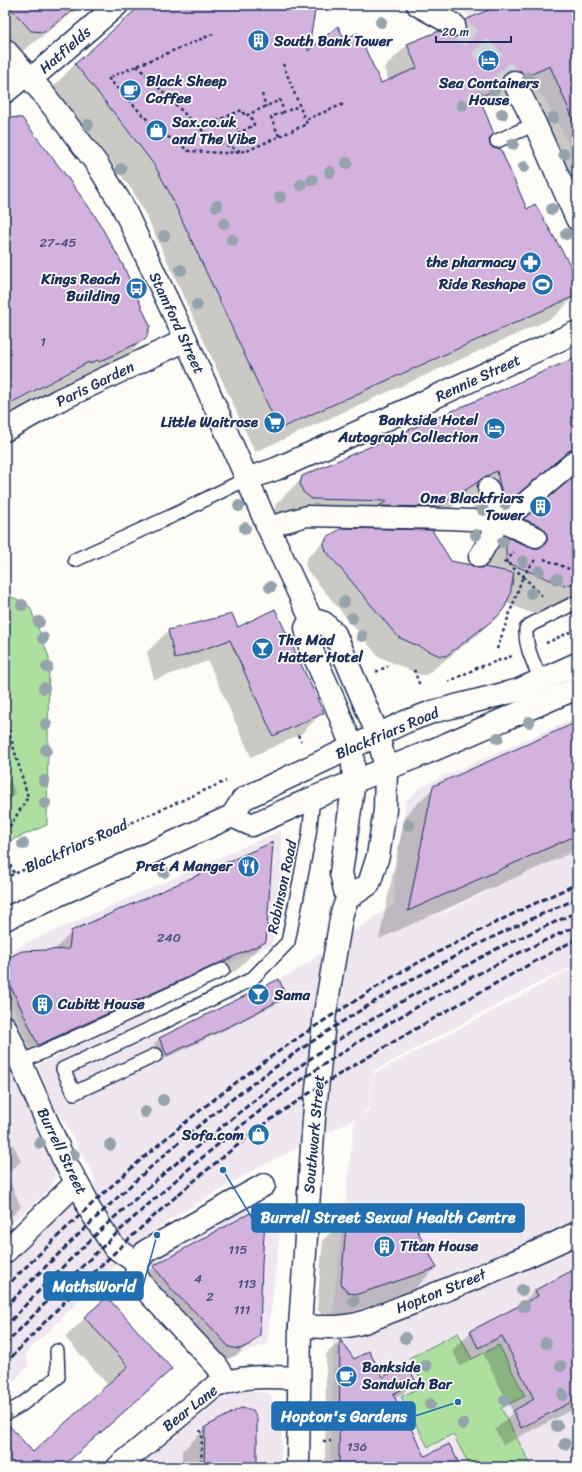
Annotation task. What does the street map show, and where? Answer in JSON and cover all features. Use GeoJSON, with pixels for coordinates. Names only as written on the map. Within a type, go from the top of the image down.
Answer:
{"type":"FeatureCollection","features":[{"type":"Feature","properties":{"kind":"main road","name":"Hatfields"},"geometry":{"type":"LineString","coordinates":[[5,92],[29,77],[117,5]]}},
{"type":"Feature","properties":{"kind":"main road"},"geometry":{"type":"LineString","coordinates":[[418,5],[454,25]]}},
{"type":"Feature","properties":{"kind":"main road","name":"Stamford Street"},"geometry":{"type":"LineString","coordinates":[[5,50],[29,77],[106,177],[122,205],[186,340],[246,478],[311,619]]}},
{"type":"Feature","properties":{"kind":"main road"},"geometry":{"type":"LineString","coordinates":[[514,82],[535,124],[577,219]]}},
{"type":"Feature","properties":{"kind":"main road","name":"Rennie Street"},"geometry":{"type":"LineString","coordinates":[[246,478],[276,469],[577,332]]}},
{"type":"Feature","properties":{"kind":"main road","name":"Paris Garden"},"geometry":{"type":"LineString","coordinates":[[5,430],[59,400],[186,340]]}},
{"type":"Feature","properties":{"kind":"main road"},"geometry":{"type":"LineString","coordinates":[[311,619],[324,622],[335,634],[378,735],[386,768],[385,810],[378,856],[370,884],[347,899],[341,873],[354,781],[352,747],[309,644],[306,628],[311,619]]}},
{"type":"Feature","properties":{"kind":"main road","name":"Blackfriars Road"},"geometry":{"type":"LineString","coordinates":[[577,664],[519,690],[432,712],[378,735],[243,799],[232,816],[252,825],[354,781],[426,753],[577,688]]}},
{"type":"Feature","properties":{"kind":"main road"},"geometry":{"type":"LineString","coordinates":[[5,919],[232,816]]}},
{"type":"Feature","properties":{"kind":"main road","name":"Southwark Street"},"geometry":{"type":"LineString","coordinates":[[298,1467],[300,1326],[312,1140],[325,1012],[342,913],[347,899]]}},
{"type":"Feature","properties":{"kind":"main road","name":"Burrell Street"},"geometry":{"type":"LineString","coordinates":[[5,1027],[63,1158],[86,1199],[88,1208],[114,1248],[137,1263]]}},
{"type":"Feature","properties":{"kind":"main road"},"geometry":{"type":"LineString","coordinates":[[5,1252],[76,1183]]}},
{"type":"Feature","properties":{"kind":"main road"},"geometry":{"type":"LineString","coordinates":[[227,1382],[217,1366],[146,1290],[136,1276],[137,1263],[146,1251],[264,1185]]}},
{"type":"Feature","properties":{"kind":"main road","name":"Hopton Street"},"geometry":{"type":"LineString","coordinates":[[300,1326],[337,1328],[364,1322],[483,1275],[547,1248],[577,1233]]}},
{"type":"Feature","properties":{"kind":"main road","name":"Bear Lane"},"geometry":{"type":"LineString","coordinates":[[118,1467],[214,1387],[227,1382],[250,1377],[299,1378]]}},
{"type":"Feature","properties":{"kind":"street"},"geometry":{"type":"LineString","coordinates":[[479,557],[500,522],[577,459]]}},
{"type":"Feature","properties":{"kind":"street"},"geometry":{"type":"LineString","coordinates":[[488,488],[500,522]]}},
{"type":"Feature","properties":{"kind":"street"},"geometry":{"type":"LineString","coordinates":[[268,527],[307,516],[449,519],[500,522],[536,537]]}},
{"type":"Feature","properties":{"kind":"lane"},"geometry":{"type":"LineString","coordinates":[[497,141],[535,124]]}},
{"type":"Feature","properties":{"kind":"lane"},"geometry":{"type":"LineString","coordinates":[[75,560],[174,514],[246,478]]}},
{"type":"Feature","properties":{"kind":"lane"},"geometry":{"type":"LineString","coordinates":[[541,680],[528,650],[525,638],[526,629],[532,624],[577,602]]}},
{"type":"Feature","properties":{"kind":"lane","name":"Robinson Road"},"geometry":{"type":"LineString","coordinates":[[156,1055],[74,1093],[63,1069],[154,1027],[252,979],[288,942],[309,835],[313,798]]}},
{"type":"Feature","properties":{"kind":"lane"},"geometry":{"type":"LineString","coordinates":[[21,1062],[223,970]]}},
{"type":"Feature","properties":{"kind":"lane"},"geometry":{"type":"LineString","coordinates":[[5,1414],[21,1405],[58,1377],[57,1351]]}},
{"type":"Feature","properties":{"kind":"path"},"geometry":{"type":"LineString","coordinates":[[213,34],[108,78],[155,128],[189,151],[225,153],[247,151],[307,124],[283,64]]}},
{"type":"Feature","properties":{"kind":"path"},"geometry":{"type":"LineString","coordinates":[[137,66],[200,129],[215,140],[240,151]]}},
{"type":"Feature","properties":{"kind":"path"},"geometry":{"type":"LineString","coordinates":[[262,94],[266,107]]}},
{"type":"Feature","properties":{"kind":"path"},"geometry":{"type":"LineString","coordinates":[[200,129],[242,110],[245,116],[280,100],[284,112]]}},
{"type":"Feature","properties":{"kind":"path"},"geometry":{"type":"LineString","coordinates":[[305,120],[344,104]]}},
{"type":"Feature","properties":{"kind":"path"},"geometry":{"type":"LineString","coordinates":[[279,136],[271,117],[300,106]]}},
{"type":"Feature","properties":{"kind":"path"},"geometry":{"type":"LineString","coordinates":[[236,126],[239,133],[254,125],[250,114]]}},
{"type":"Feature","properties":{"kind":"path"},"geometry":{"type":"LineString","coordinates":[[522,576],[537,557],[577,572]]}},
{"type":"Feature","properties":{"kind":"path"},"geometry":{"type":"LineString","coordinates":[[376,672],[388,666]]}},
{"type":"Feature","properties":{"kind":"path"},"geometry":{"type":"LineString","coordinates":[[414,670],[420,686]]}},
{"type":"Feature","properties":{"kind":"path"},"geometry":{"type":"LineString","coordinates":[[5,718],[28,797],[5,834]]}},
{"type":"Feature","properties":{"kind":"path"},"geometry":{"type":"LineString","coordinates":[[298,735],[302,741]]}},
{"type":"Feature","properties":{"kind":"path","name":"Blackfriars Road"},"geometry":{"type":"LineString","coordinates":[[5,878],[226,781]]}},
{"type":"Feature","properties":{"kind":"path"},"geometry":{"type":"LineString","coordinates":[[5,854],[14,873]]}},
{"type":"Feature","properties":{"kind":"path"},"geometry":{"type":"LineString","coordinates":[[198,1425],[202,1434],[201,1467]]}},
{"type":"Feature","properties":{"kind":"shaded area"},"geometry":{"type":"Polygon","coordinates":[[[459,5],[577,5],[577,160],[545,100],[484,36],[459,5]]]}},
{"type":"Feature","properties":{"kind":"shaded area"},"geometry":{"type":"Polygon","coordinates":[[[577,717],[577,847],[547,862],[577,849],[577,964],[513,996],[374,1071],[368,1108],[359,1116],[369,1110],[374,1074],[577,966],[577,1467],[330,1467],[334,1297],[355,1119],[254,1170],[166,1222],[98,1282],[25,1354],[29,1365],[5,1391],[5,1271],[96,1180],[61,1116],[54,1107],[37,1066],[147,1011],[159,1037],[296,971],[394,904],[395,874],[406,801],[420,788],[577,717]],[[543,864],[441,913],[401,918],[442,914],[543,864]]]}},
{"type":"Feature","properties":{"kind":"shaded area"},"geometry":{"type":"Polygon","coordinates":[[[281,830],[282,864],[278,924],[271,945],[30,1048],[5,987],[5,953],[281,830]]]}},
{"type":"Feature","properties":{"kind":"shaded area"},"geometry":{"type":"Polygon","coordinates":[[[5,1049],[54,1163],[55,1177],[50,1189],[5,1229],[5,1049]]]}},
{"type":"Feature","properties":{"kind":"shaded area"},"geometry":{"type":"Polygon","coordinates":[[[270,1202],[282,1214],[267,1344],[221,1361],[142,1279],[148,1258],[247,1204],[270,1202]]]}},
{"type":"Feature","properties":{"kind":"shaded area"},"geometry":{"type":"Polygon","coordinates":[[[227,1389],[269,1393],[282,1414],[281,1467],[131,1467],[227,1389]]]}},
{"type":"Feature","properties":{"kind":"green space"},"geometry":{"type":"Polygon","coordinates":[[[5,595],[17,599],[30,607],[49,657],[47,825],[5,843],[5,595]]]}},
{"type":"Feature","properties":{"kind":"green space"},"geometry":{"type":"Polygon","coordinates":[[[458,1333],[472,1359],[499,1345],[525,1396],[501,1408],[532,1467],[470,1467],[453,1434],[428,1447],[401,1397],[424,1385],[409,1358],[458,1333]]]}},
{"type":"Feature","properties":{"kind":"building"},"geometry":{"type":"Polygon","coordinates":[[[8,5],[79,5],[44,32],[31,31],[8,5]]]}},
{"type":"Feature","properties":{"kind":"building"},"geometry":{"type":"Polygon","coordinates":[[[141,5],[316,5],[308,51],[338,26],[344,39],[358,33],[381,83],[417,68],[407,44],[439,31],[454,37],[460,36],[465,31],[465,20],[500,5],[577,5],[577,128],[550,66],[525,77],[521,71],[509,71],[503,75],[503,87],[479,97],[494,134],[489,140],[490,145],[493,148],[500,148],[527,209],[535,204],[577,277],[577,295],[279,429],[169,192],[155,166],[75,64],[141,5]]]}},
{"type":"Feature","properties":{"kind":"building"},"geometry":{"type":"Polygon","coordinates":[[[5,117],[22,118],[94,214],[123,265],[150,326],[146,339],[99,362],[97,360],[90,364],[89,362],[5,406],[5,117]]]}},
{"type":"Feature","properties":{"kind":"building","name":"Bankside Hotel Autograph Collection"},"geometry":{"type":"Polygon","coordinates":[[[577,357],[577,448],[570,450],[506,504],[497,471],[484,477],[439,507],[379,506],[387,501],[312,499],[303,492],[300,484],[302,476],[577,357]]]}},
{"type":"Feature","properties":{"kind":"building"},"geometry":{"type":"Polygon","coordinates":[[[577,474],[577,582],[565,586],[506,562],[506,537],[532,548],[543,546],[547,541],[545,530],[540,526],[523,519],[577,474]]]}},
{"type":"Feature","properties":{"kind":"building"},"geometry":{"type":"Polygon","coordinates":[[[342,528],[432,530],[451,561],[478,568],[484,567],[514,573],[510,595],[505,607],[497,617],[446,656],[440,656],[398,637],[326,551],[324,544],[327,537],[342,528]]]}},
{"type":"Feature","properties":{"kind":"building","name":"The Mad Hatter Hotel"},"geometry":{"type":"Polygon","coordinates":[[[275,609],[324,713],[273,736],[230,640],[175,659],[168,630],[232,614],[238,627],[275,609]]]}},
{"type":"Feature","properties":{"kind":"building"},"geometry":{"type":"Polygon","coordinates":[[[577,722],[577,835],[408,911],[433,786],[577,722]]]}},
{"type":"Feature","properties":{"kind":"building"},"geometry":{"type":"Polygon","coordinates":[[[273,842],[266,942],[38,1045],[5,974],[5,959],[22,951],[69,949],[71,931],[273,842]]]}},
{"type":"Feature","properties":{"kind":"building"},"geometry":{"type":"Polygon","coordinates":[[[279,979],[286,997],[234,1024],[167,1055],[159,1038],[279,979]]]}},
{"type":"Feature","properties":{"kind":"building"},"geometry":{"type":"Polygon","coordinates":[[[250,1213],[265,1222],[262,1262],[260,1335],[249,1345],[239,1349],[229,1347],[208,1324],[174,1292],[153,1266],[250,1213]]]}},
{"type":"Feature","properties":{"kind":"building","name":"Titan House"},"geometry":{"type":"Polygon","coordinates":[[[347,1215],[414,1224],[437,1268],[358,1294],[349,1293],[341,1284],[347,1215]]]}},
{"type":"Feature","properties":{"kind":"building"},"geometry":{"type":"Polygon","coordinates":[[[577,1268],[577,1399],[521,1428],[513,1411],[534,1399],[502,1336],[478,1348],[470,1331],[538,1296],[535,1290],[577,1268]]]}},
{"type":"Feature","properties":{"kind":"building"},"geometry":{"type":"Polygon","coordinates":[[[107,1297],[172,1369],[62,1467],[5,1467],[5,1422],[33,1452],[128,1366],[84,1317],[107,1297]]]}},
{"type":"Feature","properties":{"kind":"building"},"geometry":{"type":"Polygon","coordinates":[[[340,1339],[354,1359],[369,1351],[383,1377],[407,1364],[416,1382],[393,1394],[425,1456],[449,1444],[461,1467],[339,1467],[340,1339]]]}},
{"type":"Feature","properties":{"kind":"building"},"geometry":{"type":"Polygon","coordinates":[[[241,1408],[253,1410],[257,1418],[257,1467],[204,1467],[205,1427],[241,1408]]]}},
{"type":"Feature","properties":{"kind":"tunnel"},"geometry":{"type":"LineString","coordinates":[[454,25],[475,41],[514,82]]}},
{"type":"Feature","properties":{"kind":"railway"},"geometry":{"type":"LineString","coordinates":[[5,1288],[128,1171],[202,1109],[278,1052],[405,970],[453,944],[577,884]]}},
{"type":"Feature","properties":{"kind":"railway"},"geometry":{"type":"LineString","coordinates":[[5,1307],[90,1224],[178,1143],[223,1106],[270,1071],[319,1037],[419,976],[471,948],[577,899]]}},
{"type":"Feature","properties":{"kind":"railway"},"geometry":{"type":"LineString","coordinates":[[5,1327],[47,1282],[107,1224],[168,1170],[276,1083],[331,1044],[413,995],[500,947],[577,912]]}},
{"type":"Feature","properties":{"kind":"railway"},"geometry":{"type":"LineString","coordinates":[[5,1345],[37,1311],[137,1214],[208,1153],[304,1078],[327,1062],[424,1003],[474,976],[577,926]]}},
{"type":"Feature","properties":{"kind":"railway"},"geometry":{"type":"LineString","coordinates":[[5,1364],[68,1298],[167,1204],[202,1174],[273,1118],[326,1083],[417,1028],[577,939]]}},
{"type":"Feature","properties":{"kind":"place","name":"South Bank Tower"},"geometry":{"type":"Point","coordinates":[259,41]}},
{"type":"Feature","properties":{"kind":"place","name":"Sea Containers House"},"geometry":{"type":"Point","coordinates":[489,60]}},
{"type":"Feature","properties":{"kind":"place","name":"Black Sheep Coffee"},"geometry":{"type":"Point","coordinates":[130,90]}},
{"type":"Feature","properties":{"kind":"place","name":"Sax.co.uk and The Vibe"},"geometry":{"type":"Point","coordinates":[157,131]}},
{"type":"Feature","properties":{"kind":"place","name":"the pharmacy"},"geometry":{"type":"Point","coordinates":[531,262]}},
{"type":"Feature","properties":{"kind":"place","name":"Ride Reshape"},"geometry":{"type":"Point","coordinates":[542,284]}},
{"type":"Feature","properties":{"kind":"place","name":"Kings Reach Building"},"geometry":{"type":"Point","coordinates":[136,288]}},
{"type":"Feature","properties":{"kind":"place","name":"Little Waitrose"},"geometry":{"type":"Point","coordinates":[274,422]}},
{"type":"Feature","properties":{"kind":"place","name":"Bankside Hotel Autograph Collection"},"geometry":{"type":"Point","coordinates":[494,429]}},
{"type":"Feature","properties":{"kind":"place","name":"One Blackfriars Tower"},"geometry":{"type":"Point","coordinates":[540,507]}},
{"type":"Feature","properties":{"kind":"place","name":"The Mad Hatter Hotel"},"geometry":{"type":"Point","coordinates":[263,649]}},
{"type":"Feature","properties":{"kind":"place","name":"Pret A Manger"},"geometry":{"type":"Point","coordinates":[248,866]}},
{"type":"Feature","properties":{"kind":"place","name":"Sama"},"geometry":{"type":"Point","coordinates":[259,995]}},
{"type":"Feature","properties":{"kind":"place","name":"Cubitt House"},"geometry":{"type":"Point","coordinates":[42,1004]}},
{"type":"Feature","properties":{"kind":"place","name":"Sofa.com"},"geometry":{"type":"Point","coordinates":[259,1135]}},
{"type":"Feature","properties":{"kind":"place","name":"Burrell Street Sexual Health Centre"},"geometry":{"type":"Point","coordinates":[223,1170]}},
{"type":"Feature","properties":{"kind":"place","name":"MathsWorld"},"geometry":{"type":"Point","coordinates":[157,1235]}},
{"type":"Feature","properties":{"kind":"place","name":"Titan House"},"geometry":{"type":"Point","coordinates":[385,1246]}},
{"type":"Feature","properties":{"kind":"place","name":"Bankside Sandwich Bar"},"geometry":{"type":"Point","coordinates":[347,1376]}},
{"type":"Feature","properties":{"kind":"place","name":"Hopton's Gardens"},"geometry":{"type":"Point","coordinates":[458,1402]}}]}
